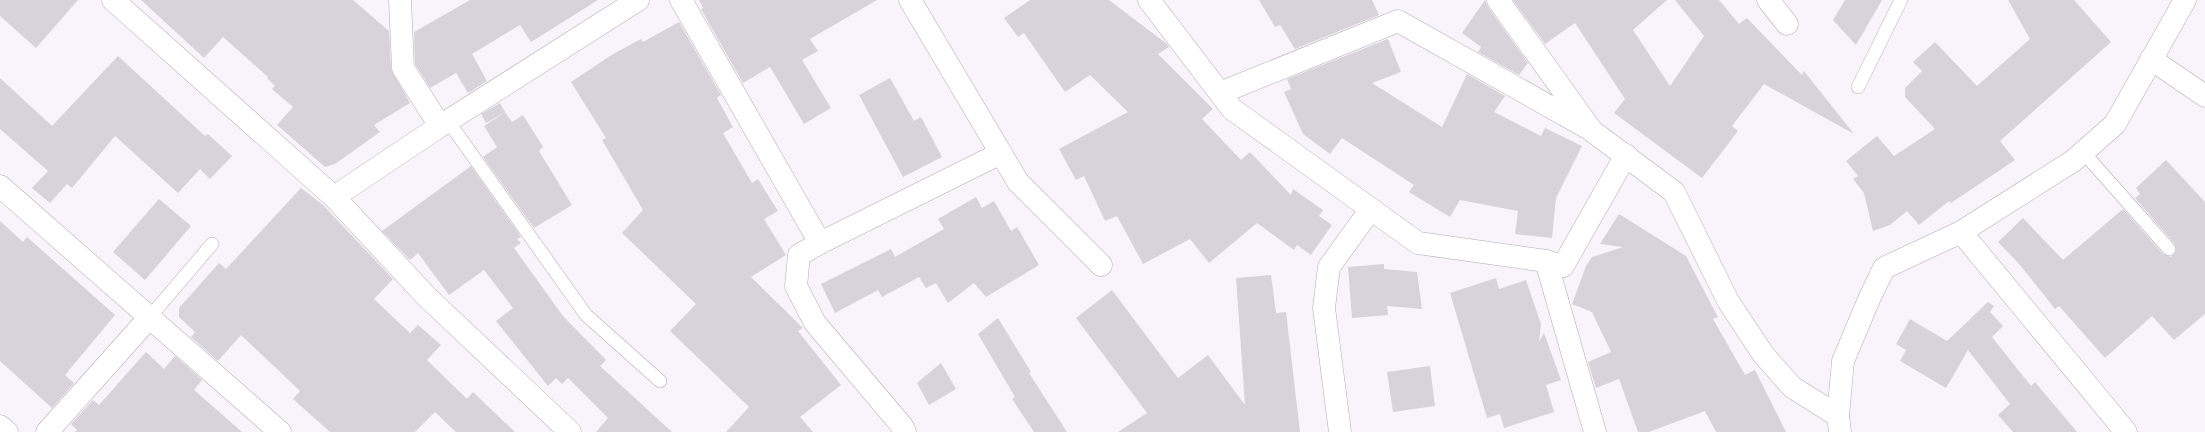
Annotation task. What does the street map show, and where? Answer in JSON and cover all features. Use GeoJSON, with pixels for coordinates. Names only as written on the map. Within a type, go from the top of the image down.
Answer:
{"type":"FeatureCollection","features":[{"type":"Feature","properties":{"kind":"street"},"geometry":{"type":"LineString","coordinates":[[113,0],[334,197],[428,297],[570,432]]}},
{"type":"Feature","properties":{"kind":"street"},"geometry":{"type":"LineString","coordinates":[[384,0],[400,8],[403,68],[444,123]]}},
{"type":"Feature","properties":{"kind":"street"},"geometry":{"type":"LineString","coordinates":[[334,197],[444,123],[638,0]]}},
{"type":"Feature","properties":{"kind":"street"},"geometry":{"type":"LineString","coordinates":[[681,0],[820,243]]}},
{"type":"Feature","properties":{"kind":"street"},"geometry":{"type":"LineString","coordinates":[[910,0],[1018,182],[1101,265]]}},
{"type":"Feature","properties":{"kind":"street"},"geometry":{"type":"LineString","coordinates":[[1149,0],[1232,109],[1418,243],[1546,261],[1563,266],[1626,155]]}},
{"type":"Feature","properties":{"kind":"street"},"geometry":{"type":"LineString","coordinates":[[1498,0],[1592,130]]}},
{"type":"Feature","properties":{"kind":"street"},"geometry":{"type":"LineString","coordinates":[[1768,0],[1787,24]]}},
{"type":"Feature","properties":{"kind":"street"},"geometry":{"type":"LineString","coordinates":[[1839,424],[1842,362],[1884,268],[1961,232],[2073,161],[2115,124],[2185,0]]}},
{"type":"Feature","properties":{"kind":"street"},"geometry":{"type":"LineString","coordinates":[[1220,93],[1398,21],[1592,130],[1674,192],[1728,301],[1762,354],[1792,387],[1839,424]]}},
{"type":"Feature","properties":{"kind":"street"},"geometry":{"type":"LineString","coordinates":[[2151,59],[2205,96]]}},
{"type":"Feature","properties":{"kind":"street"},"geometry":{"type":"LineString","coordinates":[[905,432],[902,426],[815,323],[796,286],[799,255],[820,243],[1001,153]]}},
{"type":"Feature","properties":{"kind":"street"},"geometry":{"type":"LineString","coordinates":[[0,186],[280,432]]}},
{"type":"Feature","properties":{"kind":"street"},"geometry":{"type":"LineString","coordinates":[[1340,432],[1324,308],[1329,267],[1371,209]]}},
{"type":"Feature","properties":{"kind":"street"},"geometry":{"type":"LineString","coordinates":[[1961,232],[2126,432]]}},
{"type":"Feature","properties":{"kind":"street"},"geometry":{"type":"LineString","coordinates":[[1546,261],[1595,432]]}},
{"type":"Feature","properties":{"kind":"street"},"geometry":{"type":"LineString","coordinates":[[47,432],[149,318]]}},
{"type":"Feature","properties":{"kind":"street"},"geometry":{"type":"LineString","coordinates":[[0,426],[7,432]]}},
{"type":"Feature","properties":{"kind":"lane"},"geometry":{"type":"LineString","coordinates":[[1858,87],[1902,0]]}},
{"type":"Feature","properties":{"kind":"lane"},"geometry":{"type":"LineString","coordinates":[[444,123],[586,315],[660,381]]}},
{"type":"Feature","properties":{"kind":"lane"},"geometry":{"type":"LineString","coordinates":[[2083,152],[2168,249]]}},
{"type":"Feature","properties":{"kind":"lane"},"geometry":{"type":"LineString","coordinates":[[149,318],[212,244]]}},
{"type":"Feature","properties":{"kind":"building"},"geometry":{"type":"Polygon","coordinates":[[[0,0],[78,0],[36,48],[0,16],[0,0]]]}},
{"type":"Feature","properties":{"kind":"building"},"geometry":{"type":"Polygon","coordinates":[[[141,0],[353,0],[389,31],[391,69],[410,103],[374,125],[380,132],[335,164],[325,167],[277,125],[293,107],[272,89],[275,86],[267,78],[268,77],[223,37],[204,58],[141,0]]]}},
{"type":"Feature","properties":{"kind":"building"},"geometry":{"type":"Polygon","coordinates":[[[470,0],[598,0],[531,42],[520,25],[472,54],[487,81],[468,93],[456,73],[430,88],[415,64],[414,32],[470,0]]]}},
{"type":"Feature","properties":{"kind":"building"},"geometry":{"type":"Polygon","coordinates":[[[699,0],[877,0],[810,39],[818,51],[802,60],[831,108],[804,124],[770,67],[743,83],[701,9],[703,8],[699,0]]]}},
{"type":"Feature","properties":{"kind":"building"},"geometry":{"type":"Polygon","coordinates":[[[1030,0],[1109,0],[1167,44],[1169,47],[1158,54],[1213,109],[1202,119],[1241,160],[1250,152],[1291,195],[1293,189],[1323,210],[1319,216],[1332,225],[1311,255],[1297,245],[1294,250],[1257,223],[1209,263],[1190,239],[1143,264],[1117,216],[1105,221],[1084,176],[1076,180],[1059,149],[1128,112],[1090,75],[1065,92],[1024,33],[1018,37],[1004,18],[1030,0]]]}},
{"type":"Feature","properties":{"kind":"building"},"geometry":{"type":"Polygon","coordinates":[[[1259,0],[1372,0],[1379,15],[1295,49],[1280,25],[1275,27],[1259,0]]]}},
{"type":"Feature","properties":{"kind":"building"},"geometry":{"type":"Polygon","coordinates":[[[1485,0],[1488,7],[1528,63],[1519,75],[1478,52],[1481,47],[1462,33],[1485,0]]]}},
{"type":"Feature","properties":{"kind":"building"},"geometry":{"type":"Polygon","coordinates":[[[1513,0],[1667,0],[1633,30],[1670,86],[1704,36],[1675,0],[1719,0],[1739,24],[1747,18],[1802,75],[1804,71],[1854,134],[1764,84],[1732,126],[1738,131],[1702,178],[1614,113],[1625,99],[1575,23],[1545,44],[1513,0]]]}},
{"type":"Feature","properties":{"kind":"building"},"geometry":{"type":"Polygon","coordinates":[[[1845,0],[1882,0],[1856,45],[1833,20],[1845,0]]]}},
{"type":"Feature","properties":{"kind":"building"},"geometry":{"type":"Polygon","coordinates":[[[2008,0],[2074,0],[2111,42],[2000,141],[2015,160],[1951,203],[1949,201],[1919,225],[1907,211],[1890,225],[1873,231],[1864,193],[1853,179],[1858,176],[1846,161],[1877,136],[1894,156],[1935,129],[1905,97],[1905,88],[1922,71],[1913,62],[1935,42],[1977,86],[2030,39],[2008,0]]]}},
{"type":"Feature","properties":{"kind":"building"},"geometry":{"type":"Polygon","coordinates":[[[679,22],[721,95],[717,98],[733,127],[723,133],[752,183],[758,179],[778,211],[764,219],[786,255],[751,277],[803,328],[798,331],[841,385],[800,417],[813,432],[726,432],[749,407],[670,331],[696,304],[622,233],[643,210],[602,140],[606,138],[571,82],[613,54],[641,39],[643,42],[679,22]]]}},
{"type":"Feature","properties":{"kind":"building"},"geometry":{"type":"Polygon","coordinates":[[[1388,39],[1401,72],[1372,83],[1442,127],[1467,74],[1505,96],[1494,112],[1541,136],[1545,128],[1582,146],[1556,198],[1552,238],[1515,234],[1518,211],[1460,200],[1450,217],[1409,192],[1414,185],[1342,138],[1330,154],[1303,134],[1284,92],[1291,89],[1287,79],[1388,39]]]}},
{"type":"Feature","properties":{"kind":"building"},"geometry":{"type":"Polygon","coordinates":[[[118,56],[205,136],[208,134],[232,156],[210,179],[200,169],[178,193],[115,136],[72,188],[67,184],[50,203],[32,188],[48,171],[0,129],[0,78],[52,126],[118,56]]]}},
{"type":"Feature","properties":{"kind":"building"},"geometry":{"type":"Polygon","coordinates":[[[890,78],[914,121],[921,117],[942,157],[903,177],[859,95],[890,78]]]}},
{"type":"Feature","properties":{"kind":"building"},"geometry":{"type":"Polygon","coordinates":[[[500,103],[505,112],[486,123],[481,114],[500,103]]]}},
{"type":"Feature","properties":{"kind":"building"},"geometry":{"type":"Polygon","coordinates":[[[505,112],[512,122],[523,115],[543,147],[539,151],[572,205],[534,228],[483,157],[497,147],[484,126],[505,112]]]}},
{"type":"Feature","properties":{"kind":"building"},"geometry":{"type":"Polygon","coordinates":[[[2166,160],[2205,202],[2205,314],[2174,340],[2152,316],[2105,358],[2059,306],[2055,309],[2020,265],[1998,242],[2023,218],[2063,260],[2123,209],[2163,254],[2171,257],[2176,252],[2175,244],[2135,198],[2140,194],[2136,188],[2166,160]]]}},
{"type":"Feature","properties":{"kind":"building"},"geometry":{"type":"Polygon","coordinates":[[[471,166],[521,237],[517,239],[521,243],[514,248],[563,316],[606,360],[600,366],[672,432],[596,432],[608,418],[568,378],[562,384],[556,378],[548,386],[496,321],[513,308],[484,270],[449,295],[418,253],[410,260],[382,231],[471,166]]]}},
{"type":"Feature","properties":{"kind":"building"},"geometry":{"type":"Polygon","coordinates":[[[301,188],[323,205],[393,279],[374,299],[410,333],[418,325],[441,345],[427,360],[467,399],[473,392],[515,432],[456,432],[435,412],[415,432],[330,432],[293,399],[300,391],[241,335],[218,361],[191,337],[195,332],[179,317],[179,308],[219,263],[226,269],[301,188]]]}},
{"type":"Feature","properties":{"kind":"building"},"geometry":{"type":"Polygon","coordinates":[[[976,197],[982,208],[994,201],[1011,231],[1017,227],[1039,265],[986,297],[974,283],[948,303],[936,283],[926,288],[919,277],[882,297],[878,290],[835,313],[821,284],[891,249],[895,257],[944,229],[938,219],[976,197]]]}},
{"type":"Feature","properties":{"kind":"building"},"geometry":{"type":"Polygon","coordinates":[[[159,199],[191,226],[145,280],[113,252],[159,199]]]}},
{"type":"Feature","properties":{"kind":"building"},"geometry":{"type":"Polygon","coordinates":[[[1619,214],[1686,256],[1718,317],[1713,319],[1745,375],[1755,370],[1786,432],[1716,432],[1705,411],[1649,432],[1638,432],[1619,379],[1596,388],[1588,362],[1611,352],[1592,312],[1572,304],[1586,266],[1592,257],[1623,247],[1600,244],[1619,214]]]}},
{"type":"Feature","properties":{"kind":"building"},"geometry":{"type":"Polygon","coordinates":[[[0,221],[23,242],[27,237],[115,315],[65,375],[74,383],[52,408],[0,361],[0,221]]]}},
{"type":"Feature","properties":{"kind":"building"},"geometry":{"type":"Polygon","coordinates":[[[1384,264],[1384,269],[1417,272],[1422,309],[1387,306],[1388,315],[1352,318],[1348,267],[1384,264]]]}},
{"type":"Feature","properties":{"kind":"building"},"geometry":{"type":"Polygon","coordinates":[[[1271,275],[1276,313],[1286,312],[1300,432],[1118,432],[1147,413],[1076,318],[1112,290],[1178,378],[1208,355],[1245,405],[1236,278],[1271,275]]]}},
{"type":"Feature","properties":{"kind":"building"},"geometry":{"type":"Polygon","coordinates":[[[1496,278],[1499,289],[1526,280],[1541,324],[1539,342],[1544,333],[1561,380],[1546,385],[1554,412],[1504,428],[1500,414],[1487,418],[1450,293],[1496,278]]]}},
{"type":"Feature","properties":{"kind":"building"},"geometry":{"type":"Polygon","coordinates":[[[1988,302],[1994,306],[1990,312],[2003,326],[1992,337],[2031,386],[2035,382],[2077,432],[2013,432],[1998,415],[2010,404],[1968,350],[1946,388],[1900,361],[1906,350],[1896,344],[1910,319],[1947,341],[1988,302]]]}},
{"type":"Feature","properties":{"kind":"building"},"geometry":{"type":"Polygon","coordinates":[[[998,318],[1031,372],[1029,373],[1067,432],[1034,432],[1012,399],[1015,397],[978,334],[998,318]]]}},
{"type":"Feature","properties":{"kind":"building"},"geometry":{"type":"Polygon","coordinates":[[[146,352],[164,369],[175,356],[202,380],[194,390],[242,432],[75,432],[77,430],[71,424],[93,400],[99,405],[146,352]]]}},
{"type":"Feature","properties":{"kind":"building"},"geometry":{"type":"Polygon","coordinates":[[[941,363],[956,389],[929,405],[917,383],[941,363]]]}},
{"type":"Feature","properties":{"kind":"building"},"geometry":{"type":"Polygon","coordinates":[[[1430,366],[1435,406],[1393,412],[1387,372],[1430,366]]]}}]}
